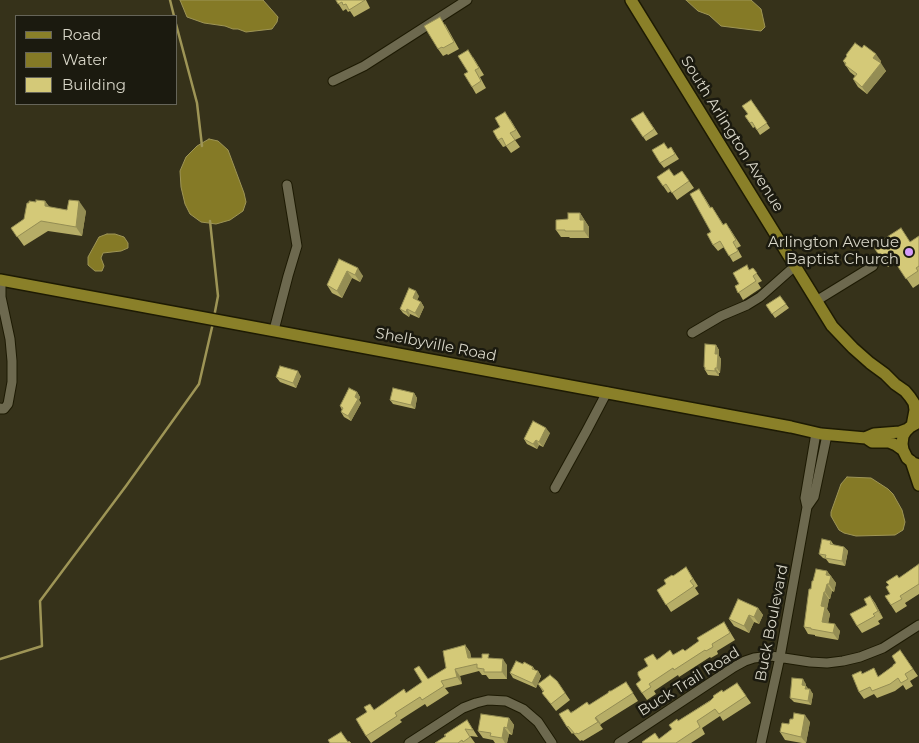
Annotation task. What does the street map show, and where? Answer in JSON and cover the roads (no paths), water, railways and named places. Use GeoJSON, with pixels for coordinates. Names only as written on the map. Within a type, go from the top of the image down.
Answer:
{"type":"FeatureCollection","features":[{"type":"Feature","properties":{"kind":"main road","name":"South Arlington Avenue"},"geometry":{"type":"LineString","coordinates":[[631,0],[829,321],[843,338],[908,394],[913,401],[915,410],[913,426],[902,439],[903,450]]}},
{"type":"Feature","properties":{"kind":"main road","name":"Shelbyville Road"},"geometry":{"type":"LineString","coordinates":[[1,280],[607,392],[821,434],[866,438]]}},
{"type":"Feature","properties":{"kind":"main road","name":"South Arlington Avenue"},"geometry":{"type":"LineString","coordinates":[[885,374],[904,382],[919,397]]}},
{"type":"Feature","properties":{"kind":"main road"},"geometry":{"type":"LineString","coordinates":[[913,426],[900,432],[874,434],[866,438],[872,442],[889,442],[903,450],[907,458],[915,463],[919,485]]}},
{"type":"Feature","properties":{"kind":"street"},"geometry":{"type":"LineString","coordinates":[[332,81],[364,66],[467,0]]}},
{"type":"Feature","properties":{"kind":"street"},"geometry":{"type":"LineString","coordinates":[[274,330],[297,246],[286,185]]}},
{"type":"Feature","properties":{"kind":"street"},"geometry":{"type":"LineString","coordinates":[[692,333],[760,297],[795,266]]}},
{"type":"Feature","properties":{"kind":"street"},"geometry":{"type":"LineString","coordinates":[[816,301],[872,266]]}},
{"type":"Feature","properties":{"kind":"street"},"geometry":{"type":"LineString","coordinates":[[0,408],[4,409],[8,404],[12,382],[10,339],[1,297],[1,280]]}},
{"type":"Feature","properties":{"kind":"street"},"geometry":{"type":"LineString","coordinates":[[555,488],[607,392]]}},
{"type":"Feature","properties":{"kind":"street","name":"Buck Boulevard"},"geometry":{"type":"LineString","coordinates":[[761,743],[780,657],[808,507],[805,498],[821,434]]}},
{"type":"Feature","properties":{"kind":"street","name":"Buck Trail Road"},"geometry":{"type":"LineString","coordinates":[[619,743],[741,663],[762,657],[780,657],[819,663],[860,657],[882,648],[919,625]]}},
{"type":"Feature","properties":{"kind":"street"},"geometry":{"type":"LineString","coordinates":[[409,743],[470,704],[488,700],[506,702],[523,708],[538,722],[552,743]]}},
{"type":"Feature","properties":{"kind":"water"},"geometry":{"type":"Polygon","coordinates":[[[180,0],[263,0],[278,17],[277,22],[272,29],[246,32],[204,23],[187,17],[180,0]]]}},
{"type":"Feature","properties":{"kind":"water"},"geometry":{"type":"Polygon","coordinates":[[[686,0],[751,0],[761,9],[765,27],[761,31],[721,26],[709,15],[698,11],[686,0]]]}},
{"type":"Feature","properties":{"kind":"water"},"geometry":{"type":"Polygon","coordinates":[[[209,139],[218,141],[228,150],[246,202],[243,211],[230,220],[216,224],[201,222],[190,214],[185,204],[181,187],[180,171],[186,157],[197,146],[209,139]]]}},
{"type":"Feature","properties":{"kind":"water"},"geometry":{"type":"Polygon","coordinates":[[[107,234],[124,237],[128,243],[128,248],[121,251],[103,253],[101,258],[104,266],[102,271],[95,271],[88,265],[88,257],[99,237],[107,234]]]}},
{"type":"Feature","properties":{"kind":"water"},"geometry":{"type":"Polygon","coordinates":[[[847,477],[871,478],[888,489],[902,510],[905,522],[903,530],[895,535],[856,536],[839,530],[831,516],[831,512],[841,484],[847,477]]]}},
{"type":"Feature","properties":{"kind":"waterway"},"geometry":{"type":"LineString","coordinates":[[170,0],[174,15]]}},
{"type":"Feature","properties":{"kind":"waterway"},"geometry":{"type":"LineString","coordinates":[[178,32],[197,103],[202,146]]}},
{"type":"Feature","properties":{"kind":"waterway"},"geometry":{"type":"LineString","coordinates":[[210,221],[218,296],[214,317]]}},
{"type":"Feature","properties":{"kind":"waterway"},"geometry":{"type":"LineString","coordinates":[[0,659],[42,646],[40,601],[199,384],[213,323]]}},
{"type":"Feature","properties":{"kind":"place","name":"Arlington Avenue Baptist Church"},"geometry":{"type":"Point","coordinates":[909,252]}}]}
